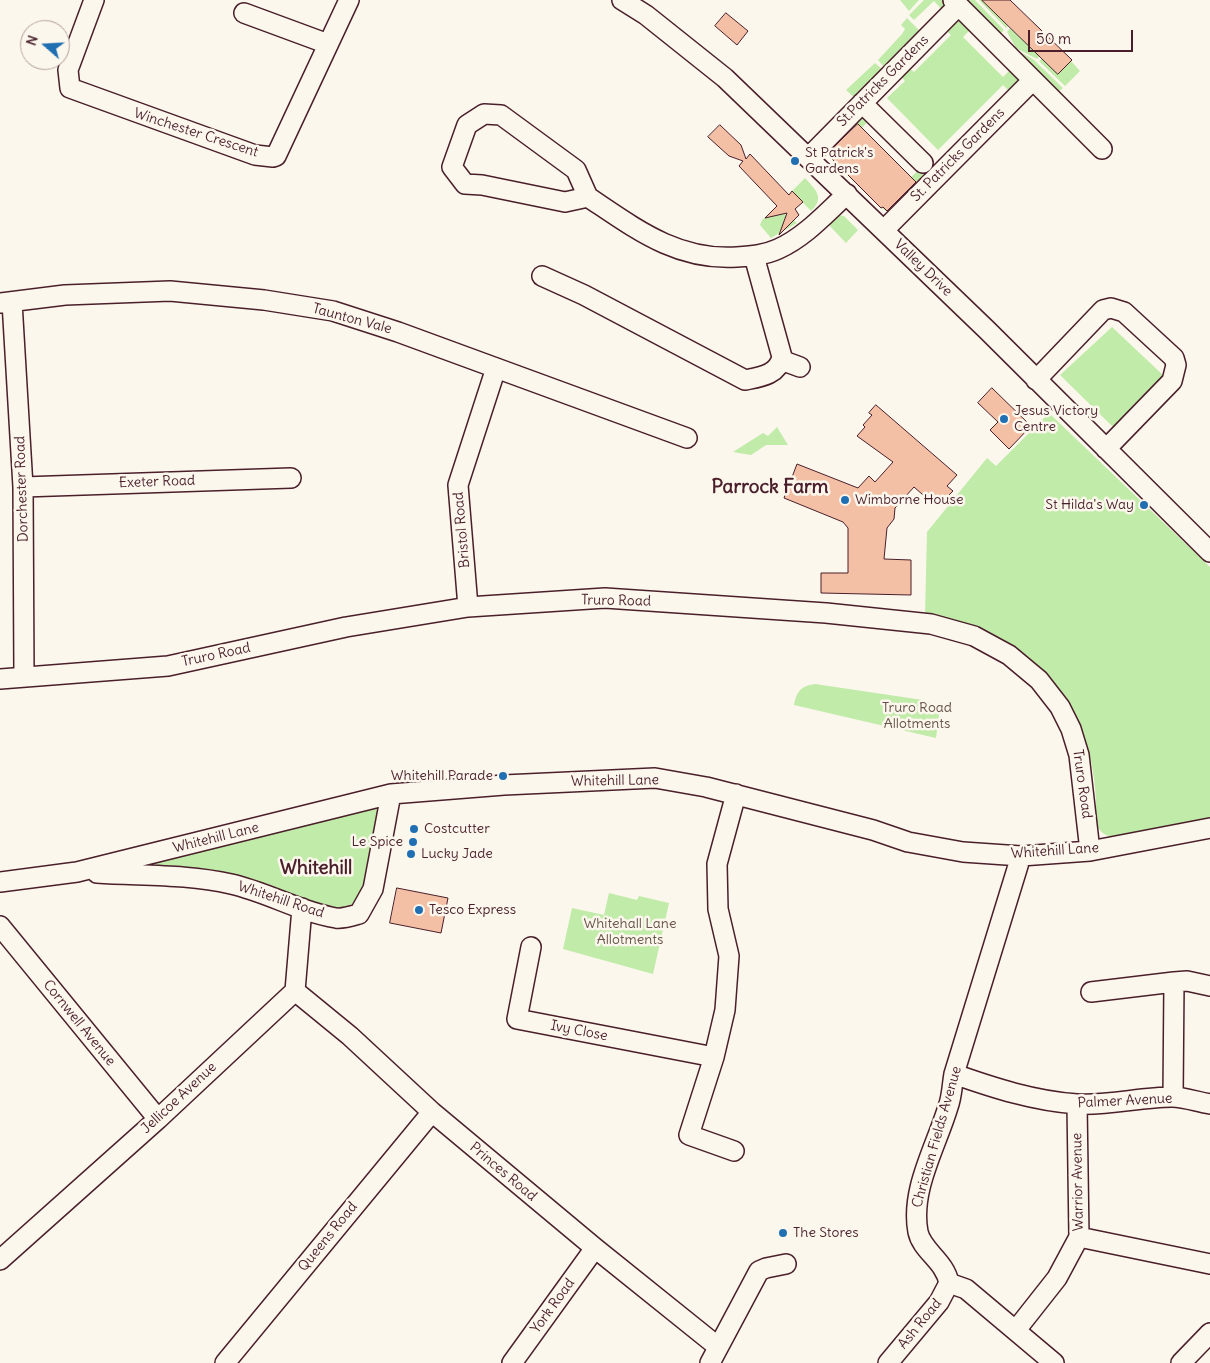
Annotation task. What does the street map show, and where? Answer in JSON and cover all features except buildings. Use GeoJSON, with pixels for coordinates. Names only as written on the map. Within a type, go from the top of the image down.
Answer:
{"type":"FeatureCollection","features":[{"type":"Feature","properties":{"kind":"street","name":"Winchester Crescent"},"geometry":{"type":"LineString","coordinates":[[94,0],[68,70],[70,88],[255,155],[276,156],[349,0]]}},
{"type":"Feature","properties":{"kind":"street","name":"Valley Drive"},"geometry":{"type":"LineString","coordinates":[[622,0],[646,15],[725,78],[884,230],[1210,552]]}},
{"type":"Feature","properties":{"kind":"street"},"geometry":{"type":"LineString","coordinates":[[956,3],[1102,149]]}},
{"type":"Feature","properties":{"kind":"street","name":"St.Patricks Gardens"},"geometry":{"type":"LineString","coordinates":[[809,157],[956,3]]}},
{"type":"Feature","properties":{"kind":"street"},"geometry":{"type":"LineString","coordinates":[[244,13],[328,44]]}},
{"type":"Feature","properties":{"kind":"street","name":"St. Patricks Gardens"},"geometry":{"type":"LineString","coordinates":[[884,230],[1033,80]]}},
{"type":"Feature","properties":{"kind":"street"},"geometry":{"type":"LineString","coordinates":[[862,103],[923,164]]}},
{"type":"Feature","properties":{"kind":"street"},"geometry":{"type":"LineString","coordinates":[[588,197],[565,202],[482,185],[465,184],[452,167],[467,125],[484,114],[501,115],[576,170],[588,197],[637,230],[675,249],[715,258],[754,256],[779,249],[810,228],[847,194]]}},
{"type":"Feature","properties":{"kind":"street"},"geometry":{"type":"LineString","coordinates":[[754,256],[781,353],[777,366]]}},
{"type":"Feature","properties":{"kind":"street"},"geometry":{"type":"LineString","coordinates":[[542,276],[584,295],[741,379],[759,378],[777,366],[800,367]]}},
{"type":"Feature","properties":{"kind":"street","name":"Taunton Vale"},"geometry":{"type":"LineString","coordinates":[[6,302],[65,296],[170,291],[264,300],[333,311],[398,332],[687,438]]}},
{"type":"Feature","properties":{"kind":"street","name":"Dorchester Road"},"geometry":{"type":"LineString","coordinates":[[6,302],[23,487],[24,677]]}},
{"type":"Feature","properties":{"kind":"street"},"geometry":{"type":"LineString","coordinates":[[1036,380],[1103,310],[1111,308],[1124,312],[1174,358],[1176,365],[1172,381],[1106,449]]}},
{"type":"Feature","properties":{"kind":"street","name":"Bristol Road"},"geometry":{"type":"LineString","coordinates":[[468,607],[458,485],[496,368]]}},
{"type":"Feature","properties":{"kind":"street","name":"Exeter Road"},"geometry":{"type":"LineString","coordinates":[[23,487],[291,478]]}},
{"type":"Feature","properties":{"kind":"street","name":"Truro Road"},"geometry":{"type":"LineString","coordinates":[[0,679],[168,666],[346,627],[468,607],[605,598],[874,617],[937,625],[974,636],[1002,651],[1024,667],[1049,692],[1066,717],[1080,755],[1090,851]]}},
{"type":"Feature","properties":{"kind":"street","name":"Whitehill Lane"},"geometry":{"type":"LineString","coordinates":[[0,882],[77,872],[391,794],[504,785],[655,778],[736,794],[908,842],[963,852],[1021,856],[1090,851],[1210,828]]}},
{"type":"Feature","properties":{"kind":"street","name":"Whitehill Road"},"geometry":{"type":"LineString","coordinates":[[77,872],[175,876],[213,881],[280,899],[302,908],[338,918],[359,914],[373,889],[391,794]]}},
{"type":"Feature","properties":{"kind":"street"},"geometry":{"type":"LineString","coordinates":[[734,1151],[689,1135],[714,1057],[725,1010],[729,956],[718,910],[717,864],[736,794]]}},
{"type":"Feature","properties":{"kind":"street","name":"Christian Fields Avenue"},"geometry":{"type":"LineString","coordinates":[[949,1283],[947,1272],[919,1235],[916,1216],[917,1197],[949,1105],[954,1074],[1021,856]]}},
{"type":"Feature","properties":{"kind":"street"},"geometry":{"type":"LineString","coordinates":[[295,990],[302,908]]}},
{"type":"Feature","properties":{"kind":"street","name":"Cornwell Avenue"},"geometry":{"type":"LineString","coordinates":[[0,926],[158,1119]]}},
{"type":"Feature","properties":{"kind":"street","name":"Ivy Close"},"geometry":{"type":"LineString","coordinates":[[531,947],[517,1019],[714,1057]]}},
{"type":"Feature","properties":{"kind":"street"},"geometry":{"type":"LineString","coordinates":[[1091,992],[1187,981],[1210,986]]}},
{"type":"Feature","properties":{"kind":"street"},"geometry":{"type":"LineString","coordinates":[[1173,1097],[1174,982]]}},
{"type":"Feature","properties":{"kind":"street","name":"Princes Road"},"geometry":{"type":"LineString","coordinates":[[295,990],[350,1036],[432,1112],[595,1248],[713,1355]]}},
{"type":"Feature","properties":{"kind":"street","name":"Jellicoe Avenue"},"geometry":{"type":"LineString","coordinates":[[0,1260],[158,1119],[295,990]]}},
{"type":"Feature","properties":{"kind":"street","name":"Palmer Avenue"},"geometry":{"type":"LineString","coordinates":[[954,1074],[1009,1093],[1077,1104],[1117,1103],[1173,1097],[1210,1104]]}},
{"type":"Feature","properties":{"kind":"street","name":"Warrior Avenue"},"geometry":{"type":"LineString","coordinates":[[1016,1330],[1057,1278],[1079,1237],[1077,1104]]}},
{"type":"Feature","properties":{"kind":"street","name":"Queens Road"},"geometry":{"type":"LineString","coordinates":[[225,1363],[432,1112]]}},
{"type":"Feature","properties":{"kind":"street"},"geometry":{"type":"LineString","coordinates":[[1079,1237],[1210,1264]]}},
{"type":"Feature","properties":{"kind":"street","name":"York Road"},"geometry":{"type":"LineString","coordinates":[[512,1363],[595,1248]]}},
{"type":"Feature","properties":{"kind":"street"},"geometry":{"type":"LineString","coordinates":[[713,1355],[759,1272],[766,1268],[786,1264]]}},
{"type":"Feature","properties":{"kind":"street"},"geometry":{"type":"LineString","coordinates":[[949,1283],[963,1288],[1016,1330],[1044,1360]]}},
{"type":"Feature","properties":{"kind":"street","name":"Ash Road"},"geometry":{"type":"LineString","coordinates":[[888,1363],[939,1302],[949,1283]]}},
{"type":"Feature","properties":{"kind":"street"},"geometry":{"type":"LineString","coordinates":[[1181,1363],[1210,1333]]}},
{"type":"Feature","properties":{"kind":"green space"},"geometry":{"type":"Polygon","coordinates":[[[900,0],[919,0],[909,11],[900,0]]]}},
{"type":"Feature","properties":{"kind":"green space"},"geometry":{"type":"Polygon","coordinates":[[[924,0],[945,0],[946,6],[942,10],[934,1],[914,20],[909,15],[924,0]]]}},
{"type":"Feature","properties":{"kind":"green space"},"geometry":{"type":"Polygon","coordinates":[[[957,0],[975,0],[1004,30],[999,35],[957,0]]]}},
{"type":"Feature","properties":{"kind":"green space"},"geometry":{"type":"Polygon","coordinates":[[[979,0],[982,0],[1008,26],[1006,28],[979,0]]]}},
{"type":"Feature","properties":{"kind":"green space"},"geometry":{"type":"Polygon","coordinates":[[[907,18],[921,32],[885,68],[878,60],[902,34],[905,29],[901,25],[907,18]]]}},
{"type":"Feature","properties":{"kind":"green space"},"geometry":{"type":"Polygon","coordinates":[[[954,21],[963,22],[971,29],[963,37],[1003,77],[1011,69],[1021,80],[1012,94],[1003,85],[938,150],[887,98],[905,81],[898,73],[906,65],[914,72],[951,35],[943,28],[954,21]]]}},
{"type":"Feature","properties":{"kind":"green space"},"geometry":{"type":"Polygon","coordinates":[[[1010,28],[1040,56],[1037,59],[1016,48],[1007,32],[1010,28]]]}},
{"type":"Feature","properties":{"kind":"green space"},"geometry":{"type":"Polygon","coordinates":[[[998,40],[1033,59],[1063,88],[1057,93],[998,40]]]}},
{"type":"Feature","properties":{"kind":"green space"},"geometry":{"type":"Polygon","coordinates":[[[1043,58],[1071,61],[1080,71],[1065,86],[1039,61],[1043,58]]]}},
{"type":"Feature","properties":{"kind":"green space"},"geometry":{"type":"Polygon","coordinates":[[[875,63],[883,70],[855,98],[846,90],[875,63]]]}},
{"type":"Feature","properties":{"kind":"green space"},"geometry":{"type":"Polygon","coordinates":[[[857,113],[869,120],[862,128],[877,148],[914,185],[886,211],[877,204],[882,198],[910,184],[849,122],[857,113]]]}},
{"type":"Feature","properties":{"kind":"green space"},"geometry":{"type":"Polygon","coordinates":[[[921,168],[929,176],[919,185],[911,177],[921,168]]]}},
{"type":"Feature","properties":{"kind":"green space"},"geometry":{"type":"Polygon","coordinates":[[[805,178],[815,190],[818,198],[818,202],[811,211],[792,191],[805,178]]]}},
{"type":"Feature","properties":{"kind":"green space"},"geometry":{"type":"Polygon","coordinates":[[[777,206],[792,221],[794,220],[797,223],[771,238],[760,225],[762,220],[777,206]]]}},
{"type":"Feature","properties":{"kind":"green space"},"geometry":{"type":"Polygon","coordinates":[[[837,215],[844,216],[858,230],[846,243],[827,223],[837,215]]]}},
{"type":"Feature","properties":{"kind":"green space"},"geometry":{"type":"Polygon","coordinates":[[[1112,327],[1165,377],[1115,429],[1060,375],[1112,327]]]}},
{"type":"Feature","properties":{"kind":"green space"},"geometry":{"type":"Polygon","coordinates":[[[1049,413],[1210,567],[1210,819],[1115,837],[1102,832],[1098,828],[1096,821],[1095,781],[1087,745],[1073,711],[1053,682],[1028,658],[998,638],[964,624],[925,616],[927,532],[987,458],[996,466],[1049,413]]]}},
{"type":"Feature","properties":{"kind":"green space"},"geometry":{"type":"Polygon","coordinates":[[[777,427],[788,445],[766,445],[751,455],[733,452],[763,433],[768,436],[777,427]]]}},
{"type":"Feature","properties":{"kind":"green space","name":"Truro Road Allotments"},"geometry":{"type":"Polygon","coordinates":[[[815,684],[923,700],[935,705],[939,715],[936,738],[794,705],[800,690],[815,684]]]}},
{"type":"Feature","properties":{"kind":"green space"},"geometry":{"type":"Polygon","coordinates":[[[380,806],[367,866],[368,881],[356,901],[347,907],[337,909],[137,865],[380,806]]]}},
{"type":"Feature","properties":{"kind":"green space","name":"Whitehall Lane Allotments"},"geometry":{"type":"Polygon","coordinates":[[[609,893],[637,900],[639,896],[669,903],[653,974],[563,949],[572,908],[604,915],[609,893]]]}},
{"type":"Feature","properties":{"kind":"place","name":"St Patrick's Gardens"},"geometry":{"type":"Point","coordinates":[795,161]}},
{"type":"Feature","properties":{"kind":"place","name":"Jesus Victory Centre"},"geometry":{"type":"Point","coordinates":[1004,419]}},
{"type":"Feature","properties":{"kind":"place","name":"Wimborne House"},"geometry":{"type":"Point","coordinates":[845,500]}},
{"type":"Feature","properties":{"kind":"place","name":"St Hilda's Way"},"geometry":{"type":"Point","coordinates":[1144,505]}},
{"type":"Feature","properties":{"kind":"place","name":"Whitehill Parade"},"geometry":{"type":"Point","coordinates":[503,776]}},
{"type":"Feature","properties":{"kind":"place","name":"Costcutter"},"geometry":{"type":"Point","coordinates":[414,829]}},
{"type":"Feature","properties":{"kind":"place","name":"Le Spice"},"geometry":{"type":"Point","coordinates":[413,842]}},
{"type":"Feature","properties":{"kind":"place","name":"Lucky Jade"},"geometry":{"type":"Point","coordinates":[411,854]}},
{"type":"Feature","properties":{"kind":"place","name":"Tesco Express"},"geometry":{"type":"Point","coordinates":[419,910]}},
{"type":"Feature","properties":{"kind":"place","name":"The Stores"},"geometry":{"type":"Point","coordinates":[783,1233]}},
{"type":"Feature","properties":{"kind":"district","name":"Parrock Farm"},"geometry":{"type":"Point","coordinates":[770,488]}},
{"type":"Feature","properties":{"kind":"district","name":"Whitehill"},"geometry":{"type":"Point","coordinates":[316,869]}}]}
